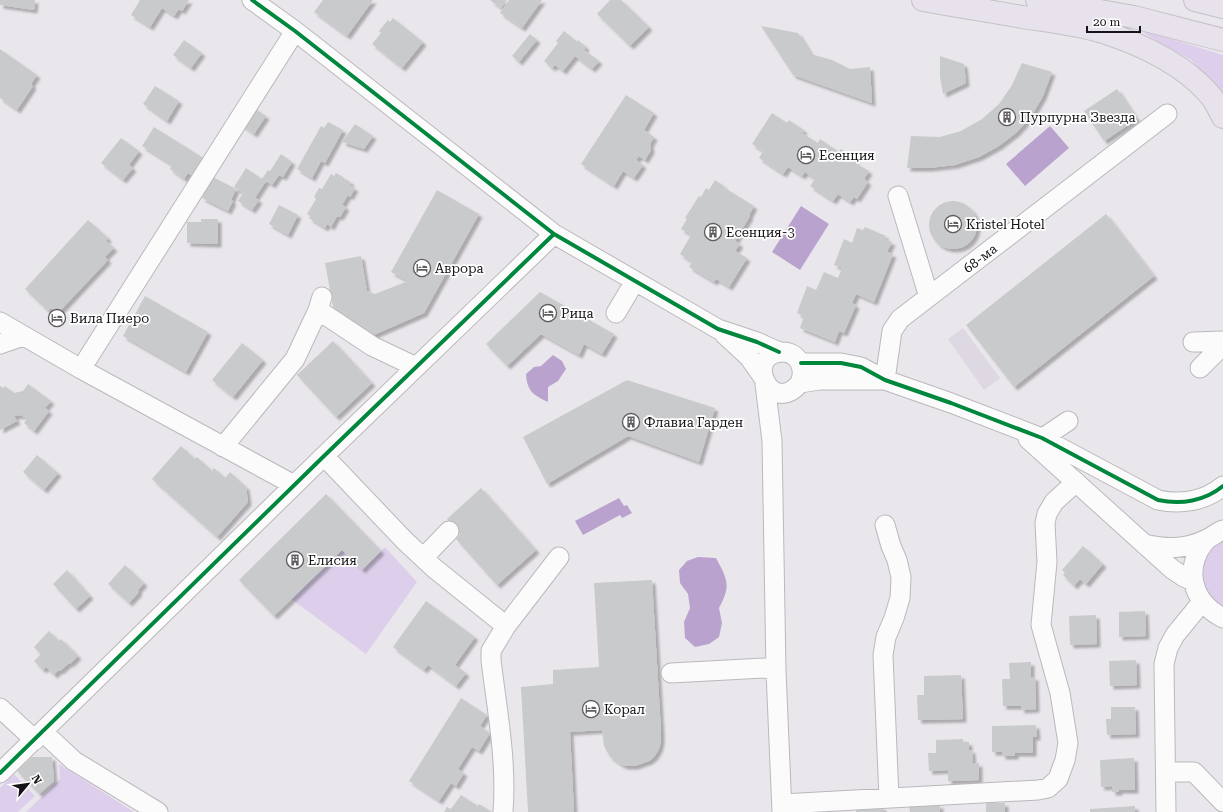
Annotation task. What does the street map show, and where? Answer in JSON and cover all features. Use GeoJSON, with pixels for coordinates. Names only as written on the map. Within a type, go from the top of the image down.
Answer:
{"type":"FeatureCollection","features":[{"type":"Feature","properties":{"kind":"highway"},"geometry":{"type":"LineString","coordinates":[[923,0],[1070,25],[1102,32],[1134,44],[1167,60],[1193,79],[1210,95],[1223,117]]}},
{"type":"Feature","properties":{"kind":"highway"},"geometry":{"type":"LineString","coordinates":[[1037,0],[1134,17],[1218,38]]}},
{"type":"Feature","properties":{"kind":"highway"},"geometry":{"type":"LineString","coordinates":[[1195,0],[1220,6]]}},
{"type":"Feature","properties":{"kind":"street"},"geometry":{"type":"LineString","coordinates":[[252,0],[295,31],[554,234],[718,329],[757,342],[779,352]]}},
{"type":"Feature","properties":{"kind":"street"},"geometry":{"type":"LineString","coordinates":[[81,369],[295,31]]}},
{"type":"Feature","properties":{"kind":"street","name":"68-ма"},"geometry":{"type":"LineString","coordinates":[[885,380],[892,331],[900,320],[1167,114]]}},
{"type":"Feature","properties":{"kind":"street"},"geometry":{"type":"LineString","coordinates":[[898,196],[929,297]]}},
{"type":"Feature","properties":{"kind":"street"},"geometry":{"type":"LineString","coordinates":[[0,773],[294,485],[554,234]]}},
{"type":"Feature","properties":{"kind":"street"},"geometry":{"type":"LineString","coordinates":[[616,313],[635,282]]}},
{"type":"Feature","properties":{"kind":"street"},"geometry":{"type":"LineString","coordinates":[[223,447],[295,358],[320,304],[372,346],[416,367]]}},
{"type":"Feature","properties":{"kind":"street"},"geometry":{"type":"LineString","coordinates":[[0,322],[81,369],[294,485]]}},
{"type":"Feature","properties":{"kind":"street"},"geometry":{"type":"LineString","coordinates":[[718,329],[749,357],[770,389],[776,392],[783,393],[795,387],[819,380],[885,380]]}},
{"type":"Feature","properties":{"kind":"street"},"geometry":{"type":"LineString","coordinates":[[0,344],[23,336]]}},
{"type":"Feature","properties":{"kind":"street"},"geometry":{"type":"LineString","coordinates":[[1193,342],[1223,341]]}},
{"type":"Feature","properties":{"kind":"street"},"geometry":{"type":"LineString","coordinates":[[1200,368],[1223,346]]}},
{"type":"Feature","properties":{"kind":"street"},"geometry":{"type":"LineString","coordinates":[[772,441],[780,411],[803,376],[801,363],[792,354],[786,352],[773,354],[768,358],[762,370],[772,441],[776,671],[782,808],[889,798],[1038,790],[1048,788],[1058,779],[1065,760],[1068,743],[1060,693],[1041,624],[1047,562],[1045,523],[1047,514],[1054,502],[1076,482]]}},
{"type":"Feature","properties":{"kind":"street"},"geometry":{"type":"LineString","coordinates":[[801,363],[841,363],[861,367],[885,380],[951,403],[1005,425],[1158,500],[1168,502],[1192,501],[1217,491],[1223,486]]}},
{"type":"Feature","properties":{"kind":"street"},"geometry":{"type":"LineString","coordinates":[[1038,441],[1068,421]]}},
{"type":"Feature","properties":{"kind":"street"},"geometry":{"type":"LineString","coordinates":[[1038,441],[1076,482],[1144,544],[1172,569],[1193,581]]}},
{"type":"Feature","properties":{"kind":"street"},"geometry":{"type":"LineString","coordinates":[[324,456],[405,542],[506,626]]}},
{"type":"Feature","properties":{"kind":"street"},"geometry":{"type":"LineString","coordinates":[[885,525],[902,578],[900,598],[886,637],[883,655],[889,798]]}},
{"type":"Feature","properties":{"kind":"street"},"geometry":{"type":"LineString","coordinates":[[423,558],[449,532]]}},
{"type":"Feature","properties":{"kind":"street"},"geometry":{"type":"LineString","coordinates":[[1144,544],[1160,548],[1174,549],[1190,545],[1215,534]]}},
{"type":"Feature","properties":{"kind":"street"},"geometry":{"type":"LineString","coordinates":[[1215,534],[1198,551],[1193,566],[1193,581],[1196,592],[1202,602],[1212,612],[1223,618]]}},
{"type":"Feature","properties":{"kind":"street"},"geometry":{"type":"LineString","coordinates":[[503,812],[504,795],[501,734],[491,651],[506,626],[559,557]]}},
{"type":"Feature","properties":{"kind":"street"},"geometry":{"type":"LineString","coordinates":[[1166,812],[1164,664],[1168,648],[1176,635],[1202,602]]}},
{"type":"Feature","properties":{"kind":"street"},"geometry":{"type":"LineString","coordinates":[[671,673],[765,668],[776,671]]}},
{"type":"Feature","properties":{"kind":"street"},"geometry":{"type":"LineString","coordinates":[[0,708],[74,761],[158,812]]}},
{"type":"Feature","properties":{"kind":"street"},"geometry":{"type":"LineString","coordinates":[[1166,772],[1194,772],[1223,802]]}},
{"type":"Feature","properties":{"kind":"shaded area"},"geometry":{"type":"Polygon","coordinates":[[[1139,29],[1223,55],[1223,92],[1191,60],[1139,29]]]}},
{"type":"Feature","properties":{"kind":"shaded area"},"geometry":{"type":"Polygon","coordinates":[[[1050,126],[1069,148],[1025,186],[1006,164],[1050,126]]]}},
{"type":"Feature","properties":{"kind":"shaded area"},"geometry":{"type":"Polygon","coordinates":[[[801,206],[829,224],[800,270],[772,252],[801,206]]]}},
{"type":"Feature","properties":{"kind":"shaded area"},"geometry":{"type":"Polygon","coordinates":[[[963,328],[1000,378],[984,390],[948,339],[963,328]]]}},
{"type":"Feature","properties":{"kind":"shaded area"},"geometry":{"type":"Polygon","coordinates":[[[553,355],[562,361],[566,369],[558,381],[548,387],[548,402],[532,392],[528,385],[526,374],[534,367],[541,366],[553,355]]]}},
{"type":"Feature","properties":{"kind":"shaded area"},"geometry":{"type":"Polygon","coordinates":[[[619,498],[624,506],[627,505],[632,513],[622,518],[620,515],[583,535],[575,521],[619,498]]]}},
{"type":"Feature","properties":{"kind":"shaded area"},"geometry":{"type":"Polygon","coordinates":[[[1223,530],[1223,618],[1213,612],[1193,565],[1223,530]]]}},
{"type":"Feature","properties":{"kind":"shaded area"},"geometry":{"type":"Polygon","coordinates":[[[385,547],[417,582],[366,654],[291,599],[342,550],[362,570],[385,547]]]}},
{"type":"Feature","properties":{"kind":"shaded area"},"geometry":{"type":"Polygon","coordinates":[[[698,557],[716,558],[725,578],[726,588],[719,608],[722,623],[719,637],[709,644],[695,647],[685,638],[684,622],[690,608],[688,594],[680,583],[679,570],[687,561],[698,557]]]}},
{"type":"Feature","properties":{"kind":"shaded area"},"geometry":{"type":"Polygon","coordinates":[[[59,764],[134,812],[26,812],[60,779],[59,764]]]}},
{"type":"Feature","properties":{"kind":"shaded area"},"geometry":{"type":"Polygon","coordinates":[[[14,774],[35,796],[18,812],[0,812],[0,788],[14,774]]]}},
{"type":"Feature","properties":{"kind":"building"},"geometry":{"type":"Polygon","coordinates":[[[0,0],[35,0],[34,10],[0,5],[0,0]]]}},
{"type":"Feature","properties":{"kind":"building"},"geometry":{"type":"Polygon","coordinates":[[[140,0],[189,0],[182,11],[179,9],[174,16],[162,8],[150,27],[131,15],[140,0]]]}},
{"type":"Feature","properties":{"kind":"building"},"geometry":{"type":"Polygon","coordinates":[[[323,0],[373,0],[347,36],[314,12],[323,0]]]}},
{"type":"Feature","properties":{"kind":"building"},"geometry":{"type":"Polygon","coordinates":[[[490,0],[507,0],[501,8],[490,0]]]}},
{"type":"Feature","properties":{"kind":"building"},"geometry":{"type":"Polygon","coordinates":[[[509,0],[542,0],[522,28],[500,13],[509,0]]]}},
{"type":"Feature","properties":{"kind":"building"},"geometry":{"type":"Polygon","coordinates":[[[610,0],[621,0],[649,27],[630,46],[597,14],[610,0]]]}},
{"type":"Feature","properties":{"kind":"building"},"geometry":{"type":"Polygon","coordinates":[[[393,18],[423,42],[402,68],[372,44],[381,33],[379,31],[388,20],[390,22],[393,18]]]}},
{"type":"Feature","properties":{"kind":"building"},"geometry":{"type":"Polygon","coordinates":[[[761,26],[798,33],[811,54],[832,60],[850,69],[870,67],[872,103],[793,75],[761,26]]]}},
{"type":"Feature","properties":{"kind":"building"},"geometry":{"type":"Polygon","coordinates":[[[564,31],[577,42],[578,40],[586,47],[584,50],[599,61],[592,69],[575,56],[563,71],[555,65],[552,68],[544,61],[558,43],[556,41],[564,31]]]}},
{"type":"Feature","properties":{"kind":"building"},"geometry":{"type":"Polygon","coordinates":[[[530,34],[537,40],[519,62],[512,56],[530,34]]]}},
{"type":"Feature","properties":{"kind":"building"},"geometry":{"type":"Polygon","coordinates":[[[184,40],[202,53],[191,68],[173,55],[184,40]]]}},
{"type":"Feature","properties":{"kind":"building"},"geometry":{"type":"Polygon","coordinates":[[[0,49],[37,75],[31,84],[33,86],[17,110],[0,98],[0,49]]]}},
{"type":"Feature","properties":{"kind":"building"},"geometry":{"type":"Polygon","coordinates":[[[940,56],[964,64],[966,83],[943,94],[940,77],[940,56]]]}},
{"type":"Feature","properties":{"kind":"building","name":"Пурпурна Звезда"},"geometry":{"type":"Polygon","coordinates":[[[1022,63],[1052,72],[1043,96],[1032,115],[1017,132],[999,146],[979,157],[955,165],[929,168],[907,168],[911,136],[940,137],[961,131],[982,119],[999,104],[1012,85],[1022,63]]]}},
{"type":"Feature","properties":{"kind":"building"},"geometry":{"type":"Polygon","coordinates":[[[155,86],[179,101],[167,121],[143,104],[155,86]]]}},
{"type":"Feature","properties":{"kind":"building"},"geometry":{"type":"Polygon","coordinates":[[[1117,89],[1137,119],[1104,141],[1084,111],[1117,89]]]}},
{"type":"Feature","properties":{"kind":"building"},"geometry":{"type":"Polygon","coordinates":[[[626,95],[654,113],[644,130],[654,137],[650,144],[651,150],[645,160],[639,156],[636,160],[643,165],[634,178],[623,171],[614,186],[581,164],[626,95]]]}},
{"type":"Feature","properties":{"kind":"building"},"geometry":{"type":"Polygon","coordinates":[[[251,106],[266,116],[254,134],[240,124],[251,106]]]}},
{"type":"Feature","properties":{"kind":"building","name":"Есенция"},"geometry":{"type":"Polygon","coordinates":[[[772,113],[787,123],[789,120],[804,130],[802,133],[818,143],[820,139],[839,152],[841,149],[856,158],[854,162],[869,171],[864,179],[868,182],[857,199],[854,197],[850,202],[838,194],[833,201],[810,186],[815,179],[805,172],[802,176],[788,167],[783,174],[759,158],[763,151],[752,144],[772,113]]]}},
{"type":"Feature","properties":{"kind":"building"},"geometry":{"type":"Polygon","coordinates":[[[328,122],[343,130],[325,163],[321,161],[312,178],[297,169],[321,126],[324,128],[328,122]]]}},
{"type":"Feature","properties":{"kind":"building"},"geometry":{"type":"Polygon","coordinates":[[[355,124],[373,136],[364,149],[342,142],[355,124]]]}},
{"type":"Feature","properties":{"kind":"building"},"geometry":{"type":"Polygon","coordinates":[[[154,127],[205,159],[194,177],[188,173],[184,179],[170,169],[172,165],[142,146],[154,127]]]}},
{"type":"Feature","properties":{"kind":"building"},"geometry":{"type":"Polygon","coordinates":[[[121,138],[139,151],[129,165],[133,168],[123,180],[101,163],[121,138]]]}},
{"type":"Feature","properties":{"kind":"building"},"geometry":{"type":"Polygon","coordinates":[[[281,154],[292,162],[283,177],[279,175],[272,185],[266,181],[255,198],[259,200],[252,210],[238,201],[243,193],[234,187],[246,168],[262,179],[268,170],[270,171],[281,154]]]}},
{"type":"Feature","properties":{"kind":"building"},"geometry":{"type":"Polygon","coordinates":[[[336,173],[343,177],[342,180],[344,181],[345,179],[351,182],[349,185],[355,188],[350,197],[348,195],[342,205],[346,207],[340,217],[337,216],[331,227],[327,224],[325,228],[309,218],[310,216],[307,214],[316,199],[314,197],[319,188],[322,189],[331,174],[334,176],[336,173]]]}},
{"type":"Feature","properties":{"kind":"building"},"geometry":{"type":"Polygon","coordinates":[[[213,177],[236,189],[231,200],[233,201],[228,211],[202,198],[213,177]]]}},
{"type":"Feature","properties":{"kind":"building","name":"Есенция-3"},"geometry":{"type":"Polygon","coordinates":[[[715,180],[724,186],[723,187],[754,206],[749,215],[750,216],[735,241],[740,244],[735,251],[747,258],[729,287],[716,279],[714,282],[689,267],[692,262],[680,254],[691,235],[681,229],[687,219],[685,218],[699,196],[701,197],[706,188],[709,190],[715,180]]]}},
{"type":"Feature","properties":{"kind":"building","name":"Аврора"},"geometry":{"type":"Polygon","coordinates":[[[437,190],[479,214],[424,313],[369,337],[335,317],[325,263],[361,256],[367,291],[375,294],[408,281],[391,272],[437,190]]]}},
{"type":"Feature","properties":{"kind":"building","name":"Kristel Hotel"},"geometry":{"type":"Polygon","coordinates":[[[953,201],[962,203],[970,208],[975,216],[977,225],[975,234],[970,242],[962,247],[953,249],[944,247],[936,242],[931,234],[929,225],[931,216],[936,208],[944,203],[953,201]]]}},
{"type":"Feature","properties":{"kind":"building"},"geometry":{"type":"Polygon","coordinates":[[[279,205],[298,215],[288,235],[269,224],[279,205]]]}},
{"type":"Feature","properties":{"kind":"building"},"geometry":{"type":"Polygon","coordinates":[[[1106,214],[1154,276],[1014,387],[966,325],[1106,214]]]}},
{"type":"Feature","properties":{"kind":"building"},"geometry":{"type":"Polygon","coordinates":[[[201,219],[218,219],[218,244],[187,243],[187,222],[201,222],[201,219]]]}},
{"type":"Feature","properties":{"kind":"building"},"geometry":{"type":"Polygon","coordinates":[[[88,220],[108,238],[106,241],[114,248],[105,257],[108,260],[57,314],[51,308],[48,311],[25,289],[88,220]]]}},
{"type":"Feature","properties":{"kind":"building"},"geometry":{"type":"Polygon","coordinates":[[[865,227],[886,236],[884,239],[892,242],[887,252],[893,254],[874,302],[856,294],[852,303],[856,305],[844,333],[839,331],[835,342],[800,328],[804,316],[797,313],[807,286],[816,290],[824,272],[838,278],[842,268],[834,265],[844,239],[852,243],[857,228],[863,230],[865,227]]]}},
{"type":"Feature","properties":{"kind":"building","name":"Рица"},"geometry":{"type":"Polygon","coordinates":[[[540,292],[614,334],[602,354],[584,344],[579,355],[541,334],[507,366],[486,344],[540,292]]]}},
{"type":"Feature","properties":{"kind":"building"},"geometry":{"type":"Polygon","coordinates":[[[145,296],[208,332],[186,372],[123,336],[145,296]]]}},
{"type":"Feature","properties":{"kind":"building"},"geometry":{"type":"Polygon","coordinates":[[[333,341],[372,383],[336,417],[297,375],[333,341]]]}},
{"type":"Feature","properties":{"kind":"building"},"geometry":{"type":"Polygon","coordinates":[[[242,343],[263,360],[233,397],[212,380],[242,343]]]}},
{"type":"Feature","properties":{"kind":"building","name":"Флавиа Гарден"},"geometry":{"type":"Polygon","coordinates":[[[627,380],[715,408],[699,462],[628,436],[547,484],[523,437],[627,380]]]}},
{"type":"Feature","properties":{"kind":"building"},"geometry":{"type":"Polygon","coordinates":[[[28,384],[51,401],[45,408],[49,411],[34,431],[24,423],[27,419],[21,415],[14,416],[17,421],[0,430],[0,386],[4,388],[5,386],[14,393],[23,391],[28,384]]]}},
{"type":"Feature","properties":{"kind":"building"},"geometry":{"type":"Polygon","coordinates":[[[181,446],[195,459],[197,457],[212,471],[214,468],[225,478],[230,472],[246,487],[248,502],[217,537],[152,479],[181,446]]]}},
{"type":"Feature","properties":{"kind":"building"},"geometry":{"type":"Polygon","coordinates":[[[37,455],[58,473],[44,490],[23,472],[37,455]]]}},
{"type":"Feature","properties":{"kind":"building"},"geometry":{"type":"Polygon","coordinates":[[[481,488],[536,550],[497,585],[456,539],[460,534],[447,519],[481,488]]]}},
{"type":"Feature","properties":{"kind":"building","name":"Елисия"},"geometry":{"type":"Polygon","coordinates":[[[326,494],[381,551],[362,570],[342,550],[274,616],[239,580],[326,494]]]}},
{"type":"Feature","properties":{"kind":"building"},"geometry":{"type":"Polygon","coordinates":[[[1083,546],[1103,564],[1086,584],[1080,579],[1074,586],[1063,575],[1065,573],[1062,570],[1083,546]]]}},
{"type":"Feature","properties":{"kind":"building"},"geometry":{"type":"Polygon","coordinates":[[[125,565],[144,583],[138,590],[139,592],[129,603],[108,584],[125,565]]]}},
{"type":"Feature","properties":{"kind":"building"},"geometry":{"type":"Polygon","coordinates":[[[67,570],[90,596],[76,609],[53,584],[67,570]]]}},
{"type":"Feature","properties":{"kind":"building","name":"Корал"},"geometry":{"type":"Polygon","coordinates":[[[652,580],[661,731],[659,749],[654,757],[649,761],[635,766],[625,766],[610,757],[604,746],[602,730],[570,732],[574,812],[528,812],[521,687],[553,684],[553,670],[599,667],[594,583],[652,580]]]}},
{"type":"Feature","properties":{"kind":"building"},"geometry":{"type":"Polygon","coordinates":[[[426,601],[475,637],[455,665],[466,673],[456,686],[428,665],[424,670],[393,647],[426,601]]]}},
{"type":"Feature","properties":{"kind":"building"},"geometry":{"type":"Polygon","coordinates":[[[1145,611],[1146,636],[1119,637],[1119,612],[1145,611]]]}},
{"type":"Feature","properties":{"kind":"building"},"geometry":{"type":"Polygon","coordinates":[[[1096,615],[1097,644],[1070,645],[1069,616],[1096,615]]]}},
{"type":"Feature","properties":{"kind":"building"},"geometry":{"type":"Polygon","coordinates":[[[49,631],[59,641],[61,639],[78,656],[70,664],[69,663],[54,675],[46,667],[43,670],[34,661],[41,654],[34,647],[49,631]]]}},
{"type":"Feature","properties":{"kind":"building"},"geometry":{"type":"Polygon","coordinates":[[[1136,660],[1137,685],[1110,686],[1109,661],[1136,660]]]}},
{"type":"Feature","properties":{"kind":"building"},"geometry":{"type":"Polygon","coordinates":[[[1031,662],[1031,677],[1035,677],[1036,709],[1021,710],[1021,706],[1003,706],[1002,679],[1010,679],[1009,663],[1031,662]]]}},
{"type":"Feature","properties":{"kind":"building"},"geometry":{"type":"Polygon","coordinates":[[[961,675],[963,719],[918,720],[917,695],[924,695],[924,676],[961,675]]]}},
{"type":"Feature","properties":{"kind":"building"},"geometry":{"type":"Polygon","coordinates":[[[461,698],[487,715],[480,726],[490,733],[479,751],[472,747],[458,769],[464,773],[456,786],[451,783],[439,801],[409,781],[461,698]]]}},
{"type":"Feature","properties":{"kind":"building"},"geometry":{"type":"Polygon","coordinates":[[[1111,707],[1135,707],[1136,734],[1107,735],[1106,719],[1111,719],[1111,707]]]}},
{"type":"Feature","properties":{"kind":"building"},"geometry":{"type":"Polygon","coordinates":[[[1036,725],[1037,737],[1033,737],[1033,753],[1015,753],[1015,756],[1002,756],[1002,752],[992,752],[992,726],[1036,725]]]}},
{"type":"Feature","properties":{"kind":"building"},"geometry":{"type":"Polygon","coordinates":[[[963,739],[963,742],[969,742],[969,750],[972,750],[973,764],[979,763],[979,780],[948,781],[948,770],[929,771],[928,753],[936,753],[936,740],[963,739]]]}},
{"type":"Feature","properties":{"kind":"building"},"geometry":{"type":"Polygon","coordinates":[[[32,757],[52,757],[54,781],[39,794],[17,771],[32,757]]]}},
{"type":"Feature","properties":{"kind":"building"},"geometry":{"type":"Polygon","coordinates":[[[1134,758],[1135,790],[1119,790],[1119,792],[1112,792],[1112,786],[1101,787],[1100,760],[1134,758]]]}},
{"type":"Feature","properties":{"kind":"building"},"geometry":{"type":"Polygon","coordinates":[[[461,795],[478,806],[479,804],[492,812],[444,812],[447,807],[451,809],[461,795]]]}},
{"type":"Feature","properties":{"kind":"building"},"geometry":{"type":"Polygon","coordinates":[[[986,803],[1005,803],[1005,812],[986,812],[986,803]]]}},
{"type":"Feature","properties":{"kind":"building"},"geometry":{"type":"Polygon","coordinates":[[[940,805],[940,812],[910,812],[909,806],[940,805]]]}},
{"type":"Feature","properties":{"kind":"building"},"geometry":{"type":"Polygon","coordinates":[[[1135,806],[1135,812],[1090,812],[1090,809],[1135,806]]]}},
{"type":"Feature","properties":{"kind":"building"},"geometry":{"type":"Polygon","coordinates":[[[883,807],[883,812],[856,812],[856,808],[883,807]]]}},
{"type":"Feature","properties":{"kind":"cycle path"},"geometry":{"type":"LineString","coordinates":[[252,0],[295,31],[554,234],[718,329],[757,342],[779,352]]}},
{"type":"Feature","properties":{"kind":"cycle path"},"geometry":{"type":"LineString","coordinates":[[0,773],[324,456],[554,234]]}},
{"type":"Feature","properties":{"kind":"cycle path"},"geometry":{"type":"LineString","coordinates":[[801,363],[841,363],[861,367],[885,380],[951,403],[1042,438],[1158,500],[1184,502],[1201,498],[1223,486]]}},
{"type":"Feature","properties":{"kind":"place","name":"Пурпурна Звезда"},"geometry":{"type":"Point","coordinates":[1007,117]}},
{"type":"Feature","properties":{"kind":"place","name":"Есенция"},"geometry":{"type":"Point","coordinates":[806,155]}},
{"type":"Feature","properties":{"kind":"place","name":"Kristel Hotel"},"geometry":{"type":"Point","coordinates":[953,224]}},
{"type":"Feature","properties":{"kind":"place","name":"Есенция-3"},"geometry":{"type":"Point","coordinates":[713,232]}},
{"type":"Feature","properties":{"kind":"place","name":"Аврора"},"geometry":{"type":"Point","coordinates":[422,268]}},
{"type":"Feature","properties":{"kind":"place","name":"Рица"},"geometry":{"type":"Point","coordinates":[548,313]}},
{"type":"Feature","properties":{"kind":"place","name":"Вила Пиеро"},"geometry":{"type":"Point","coordinates":[57,318]}},
{"type":"Feature","properties":{"kind":"place","name":"Флавиа Гарден"},"geometry":{"type":"Point","coordinates":[631,422]}},
{"type":"Feature","properties":{"kind":"place","name":"Елисия"},"geometry":{"type":"Point","coordinates":[295,560]}},
{"type":"Feature","properties":{"kind":"place","name":"Корал"},"geometry":{"type":"Point","coordinates":[591,709]}}]}
